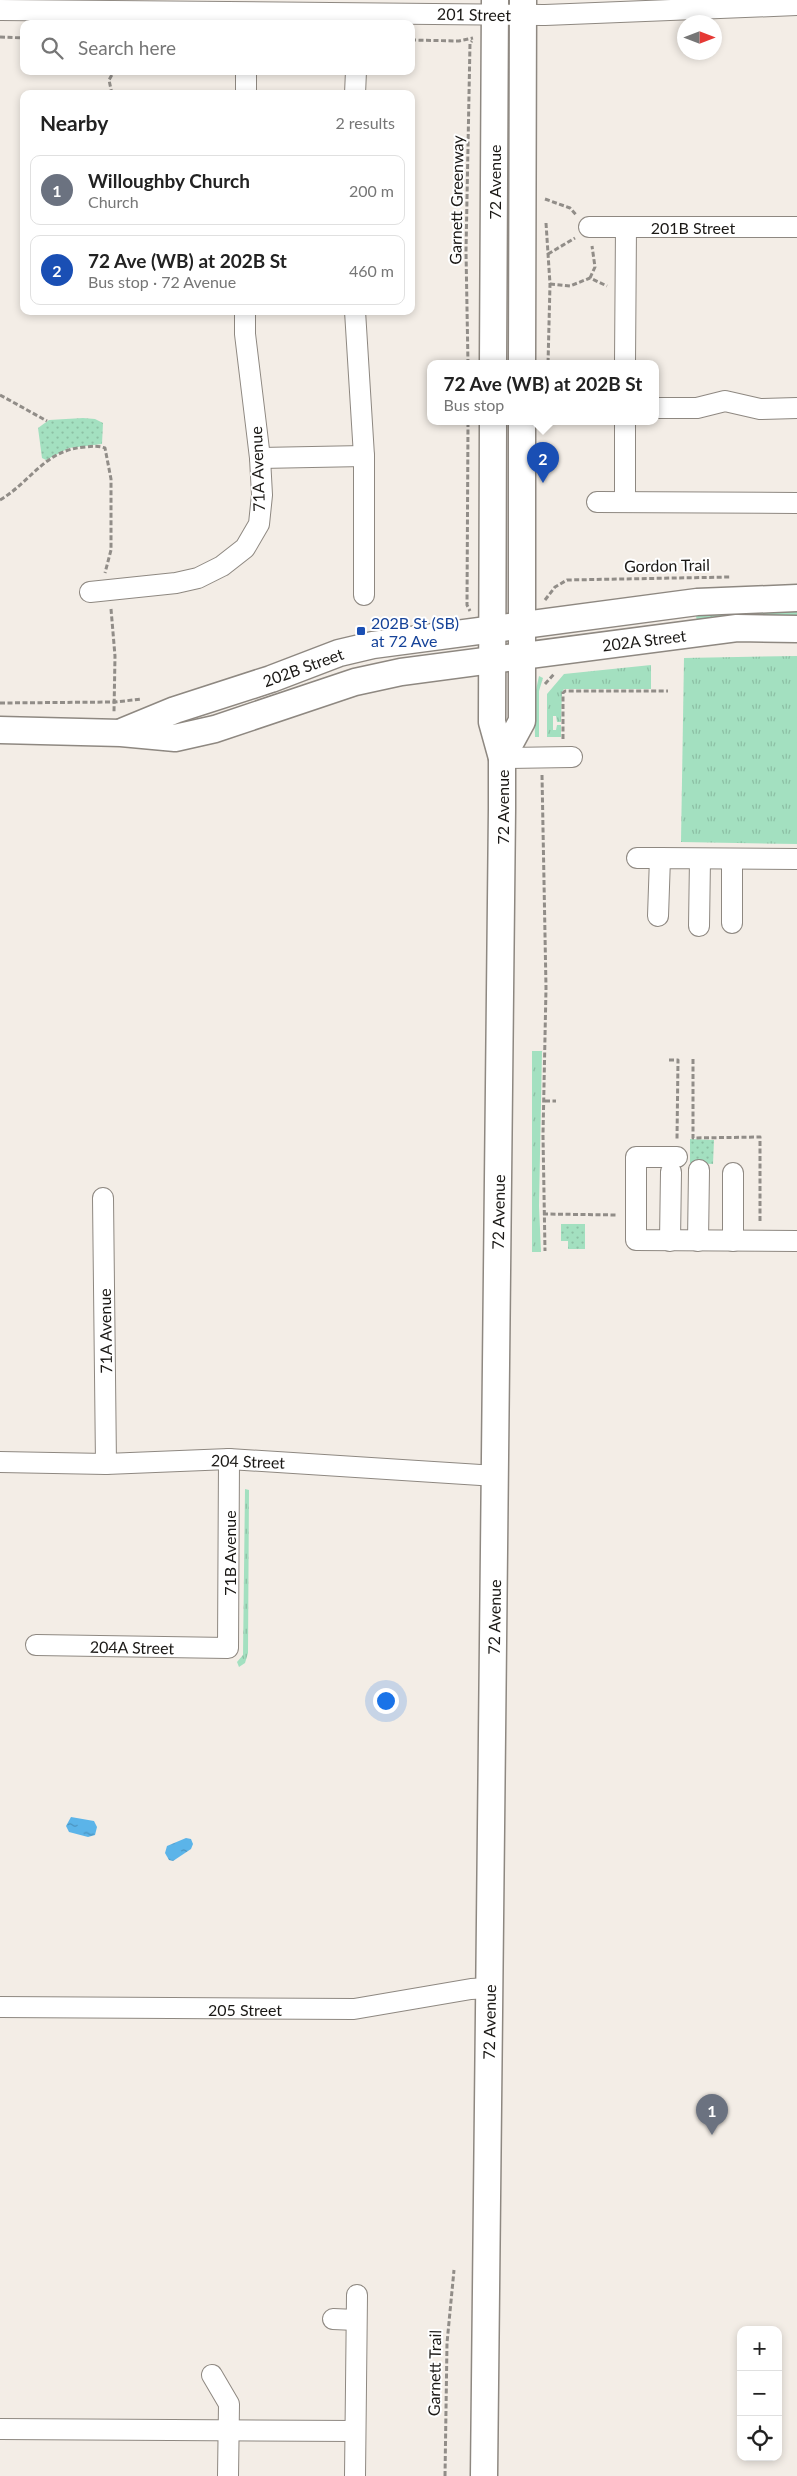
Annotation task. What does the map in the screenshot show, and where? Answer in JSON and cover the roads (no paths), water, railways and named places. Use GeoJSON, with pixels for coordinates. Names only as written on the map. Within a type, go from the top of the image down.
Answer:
{"type":"FeatureCollection","features":[{"type":"Feature","properties":{"kind":"main road","name":"72 Avenue"},"geometry":{"type":"LineString","coordinates":[[493,360],[496,7]]}},
{"type":"Feature","properties":{"kind":"main road","name":"72 Avenue"},"geometry":{"type":"LineString","coordinates":[[522,360],[523,7]]}},
{"type":"Feature","properties":{"kind":"main road","name":"72 Avenue"},"geometry":{"type":"LineString","coordinates":[[484,2476],[496,1476],[502,758],[492,722],[492,425]]}},
{"type":"Feature","properties":{"kind":"main road","name":"72 Avenue"},"geometry":{"type":"LineString","coordinates":[[502,758],[522,720],[522,425]]}},
{"type":"Feature","properties":{"kind":"main road","name":"202A Street"},"geometry":{"type":"LineString","coordinates":[[491,628],[697,602],[797,598]]}},
{"type":"Feature","properties":{"kind":"main road","name":"202B Street"},"geometry":{"type":"LineString","coordinates":[[117,733],[175,710],[271,679],[339,654],[402,639],[491,628]]}},
{"type":"Feature","properties":{"kind":"main road","name":"202A Street"},"geometry":{"type":"LineString","coordinates":[[492,660],[737,628],[797,629]]}},
{"type":"Feature","properties":{"kind":"main road","name":"202B Street"},"geometry":{"type":"LineString","coordinates":[[0,730],[117,733],[175,738],[214,729],[355,682],[401,672],[492,660]]}},
{"type":"Feature","properties":{"kind":"street","name":"201 Street"},"geometry":{"type":"LineString","coordinates":[[4,6],[246,18],[356,18],[496,7],[797,5]]}},
{"type":"Feature","properties":{"kind":"street"},"geometry":{"type":"LineString","coordinates":[[246,75],[246,90]]}},
{"type":"Feature","properties":{"kind":"street"},"geometry":{"type":"LineString","coordinates":[[356,75],[356,90]]}},
{"type":"Feature","properties":{"kind":"street","name":"201B Street"},"geometry":{"type":"LineString","coordinates":[[589,227],[797,227]]}},
{"type":"Feature","properties":{"kind":"street"},"geometry":{"type":"LineString","coordinates":[[625,360],[626,227]]}},
{"type":"Feature","properties":{"kind":"street","name":"71A Avenue"},"geometry":{"type":"LineString","coordinates":[[95,592],[176,583],[198,578],[222,566],[245,548],[259,524],[262,495],[260,458],[245,334],[245,315]]}},
{"type":"Feature","properties":{"kind":"street"},"geometry":{"type":"LineString","coordinates":[[355,315],[364,456],[364,595]]}},
{"type":"Feature","properties":{"kind":"street"},"geometry":{"type":"LineString","coordinates":[[659,408],[697,408],[725,401],[760,409],[797,408]]}},
{"type":"Feature","properties":{"kind":"street"},"geometry":{"type":"LineString","coordinates":[[625,425],[625,501]]}},
{"type":"Feature","properties":{"kind":"street"},"geometry":{"type":"LineString","coordinates":[[260,458],[364,456]]}},
{"type":"Feature","properties":{"kind":"street"},"geometry":{"type":"LineString","coordinates":[[597,502],[797,503]]}},
{"type":"Feature","properties":{"kind":"street"},"geometry":{"type":"LineString","coordinates":[[502,758],[567,757]]}},
{"type":"Feature","properties":{"kind":"street"},"geometry":{"type":"LineString","coordinates":[[637,858],[797,859]]}},
{"type":"Feature","properties":{"kind":"street"},"geometry":{"type":"LineString","coordinates":[[658,916],[660,858]]}},
{"type":"Feature","properties":{"kind":"street"},"geometry":{"type":"LineString","coordinates":[[699,926],[700,859]]}},
{"type":"Feature","properties":{"kind":"street"},"geometry":{"type":"LineString","coordinates":[[732,859],[732,924]]}},
{"type":"Feature","properties":{"kind":"street"},"geometry":{"type":"LineString","coordinates":[[670,1241],[674,1165],[636,1157],[626,1223],[636,1240],[670,1241],[797,1241]]}},
{"type":"Feature","properties":{"kind":"street"},"geometry":{"type":"LineString","coordinates":[[698,1241],[699,1170]]}},
{"type":"Feature","properties":{"kind":"street"},"geometry":{"type":"LineString","coordinates":[[733,1173],[733,1241]]}},
{"type":"Feature","properties":{"kind":"street","name":"71A Avenue"},"geometry":{"type":"LineString","coordinates":[[103,1198],[106,1464]]}},
{"type":"Feature","properties":{"kind":"street","name":"204 Street"},"geometry":{"type":"LineString","coordinates":[[0,1462],[106,1464],[229,1459],[496,1476]]}},
{"type":"Feature","properties":{"kind":"street","name":"71B Avenue"},"geometry":{"type":"LineString","coordinates":[[228,1648],[229,1459]]}},
{"type":"Feature","properties":{"kind":"street","name":"204A Street"},"geometry":{"type":"LineString","coordinates":[[36,1645],[228,1648]]}},
{"type":"Feature","properties":{"kind":"street","name":"205 Street"},"geometry":{"type":"LineString","coordinates":[[0,2007],[354,2009],[471,1989],[489,1988]]}},
{"type":"Feature","properties":{"kind":"street"},"geometry":{"type":"LineString","coordinates":[[355,2476],[357,2295]]}},
{"type":"Feature","properties":{"kind":"street"},"geometry":{"type":"LineString","coordinates":[[333,2319],[356,2320]]}},
{"type":"Feature","properties":{"kind":"street"},"geometry":{"type":"LineString","coordinates":[[212,2375],[229,2404],[228,2476]]}},
{"type":"Feature","properties":{"kind":"street"},"geometry":{"type":"LineString","coordinates":[[0,2429],[355,2432]]}},
{"type":"Feature","properties":{"kind":"water"},"geometry":{"type":"Polygon","coordinates":[[[71,1817],[94,1821],[97,1827],[95,1835],[88,1837],[69,1832],[66,1826],[71,1817]]]}},
{"type":"Feature","properties":{"kind":"water"},"geometry":{"type":"Polygon","coordinates":[[[186,1838],[191,1839],[193,1844],[191,1849],[173,1861],[169,1860],[165,1853],[167,1846],[186,1838]]]}},
{"type":"Feature","properties":{"kind":"place","name":"72 Ave (WB) at 202B St"},"geometry":{"type":"Point","coordinates":[543,483]}},
{"type":"Feature","properties":{"kind":"place","name":"202B St (SB) at 72 Ave"},"geometry":{"type":"Point","coordinates":[361,631]}},
{"type":"Feature","properties":{"kind":"place","name":"Willoughby Church"},"geometry":{"type":"Point","coordinates":[712,2135]}}]}
